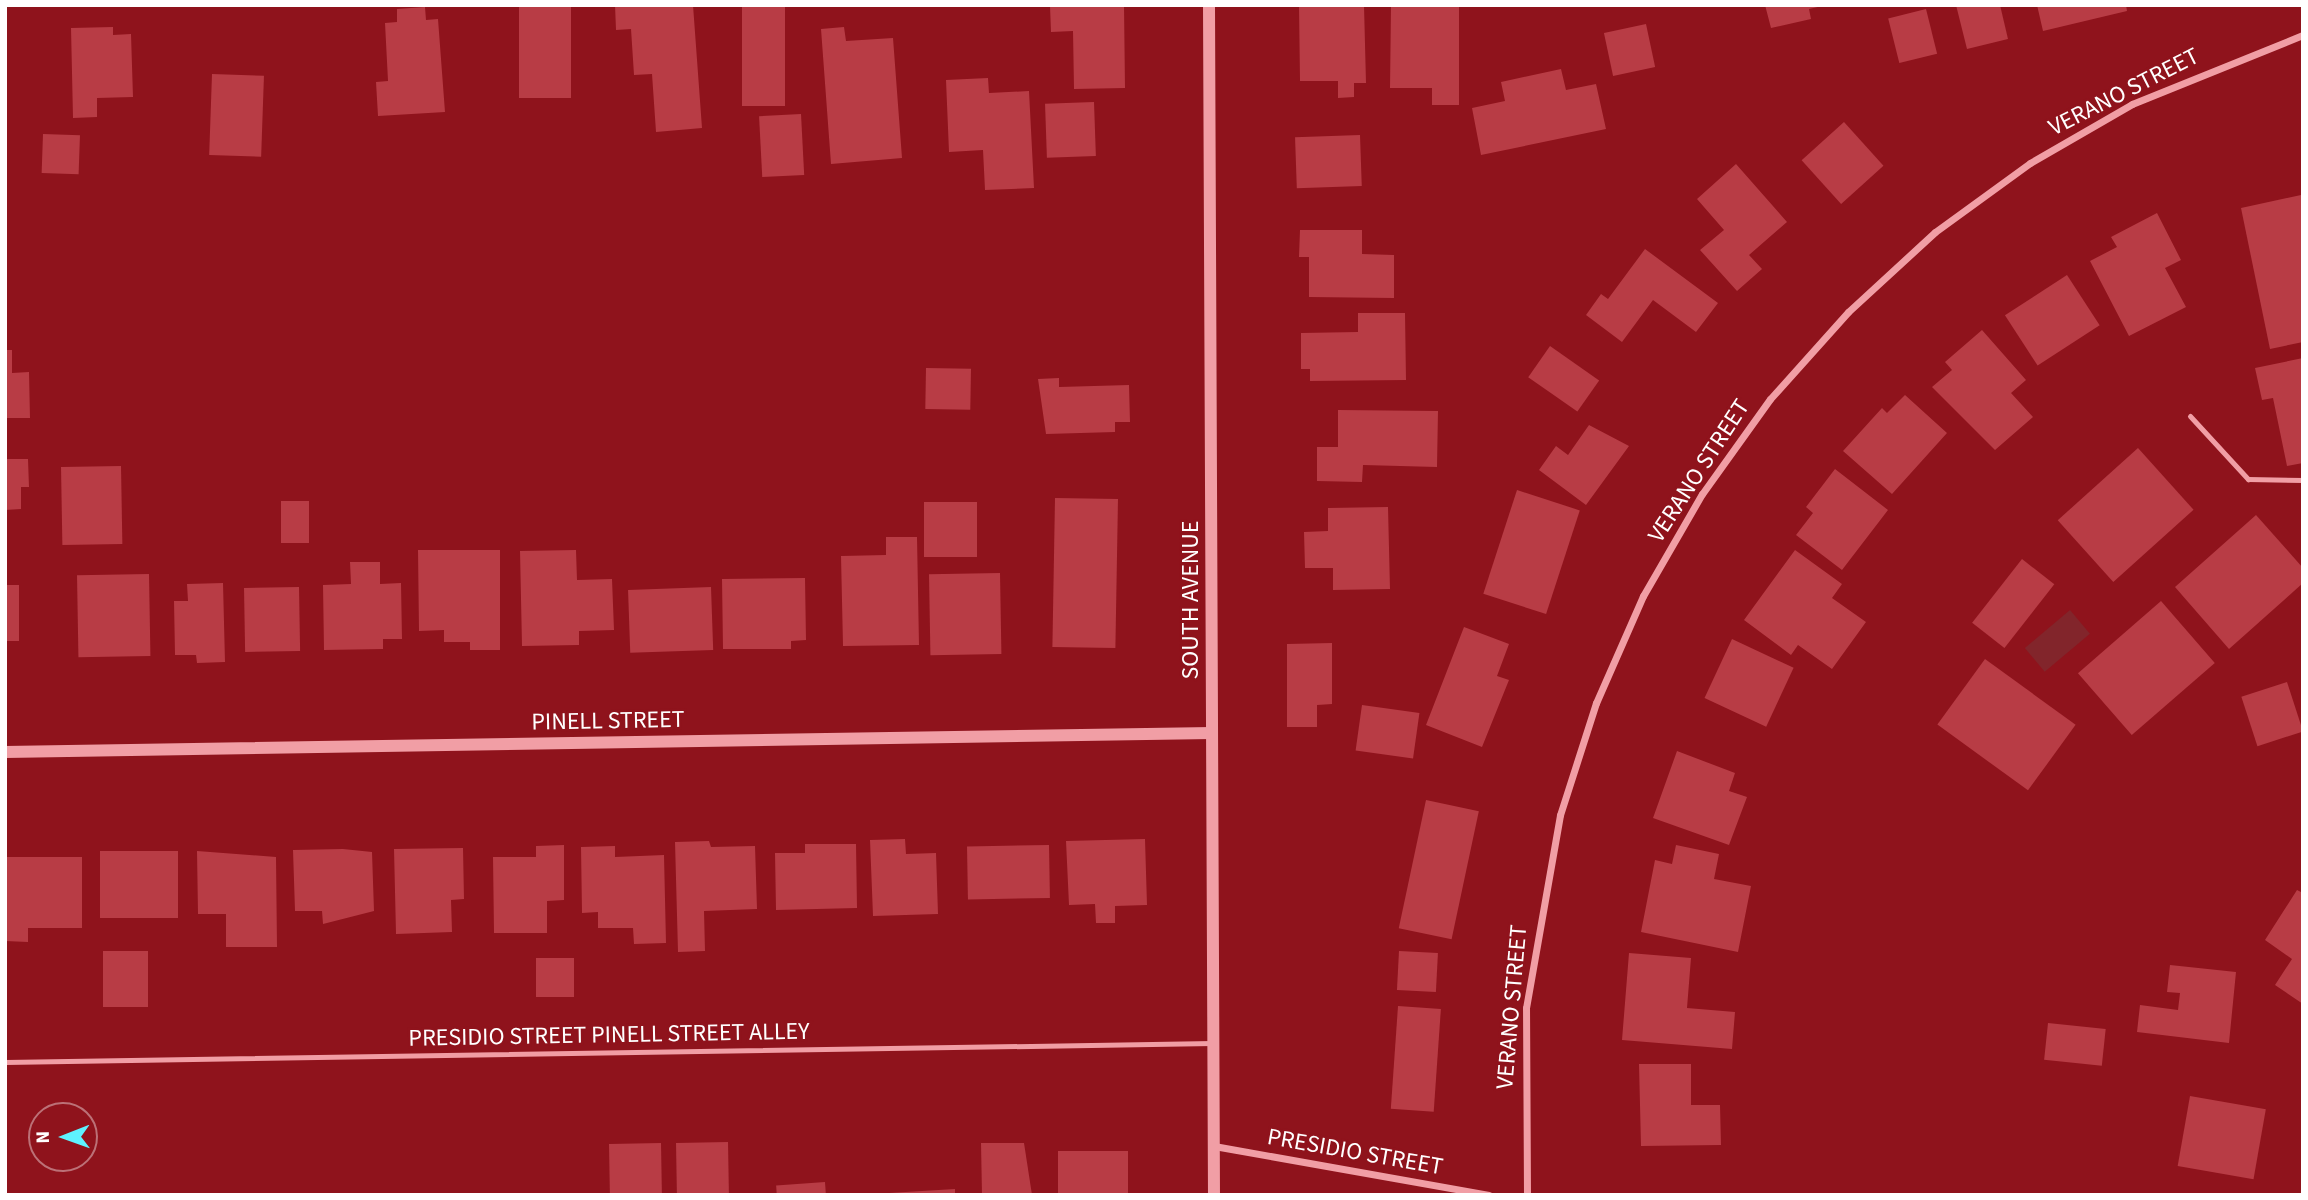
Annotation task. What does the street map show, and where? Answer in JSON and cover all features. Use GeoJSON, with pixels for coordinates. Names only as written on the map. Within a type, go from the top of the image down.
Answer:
{"type":"FeatureCollection","features":[{"type":"Feature","properties":{"kind":"street","name":"SOUTH AVENUE"},"geometry":{"type":"LineString","coordinates":[[1209,5],[1214,1195]]}},
{"type":"Feature","properties":{"kind":"street","name":"VERANO STREET"},"geometry":{"type":"LineString","coordinates":[[1527,1195],[1526,1008],[1560,815],[1596,703],[1638,607],[1702,494],[1770,399],[1849,312],[1936,232],[2030,163],[2132,104],[2303,35]]}},
{"type":"Feature","properties":{"kind":"street","name":"PINELL STREET"},"geometry":{"type":"LineString","coordinates":[[5,752],[1212,733]]}},
{"type":"Feature","properties":{"kind":"street","name":"PRESIDIO STREET"},"geometry":{"type":"LineString","coordinates":[[1214,1146],[1489,1195]]}},
{"type":"Feature","properties":{"kind":"lane"},"geometry":{"type":"LineString","coordinates":[[2190,416],[2248,479],[2303,480]]}},
{"type":"Feature","properties":{"kind":"lane","name":"PRESIDIO STREET PINELL STREET ALLEY"},"geometry":{"type":"LineString","coordinates":[[5,1062],[1213,1043]]}},
{"type":"Feature","properties":{"kind":"shaded area"},"geometry":{"type":"Polygon","coordinates":[[[2070,610],[2090,634],[2045,672],[2025,648],[2070,610]]]}},
{"type":"Feature","properties":{"kind":"building"},"geometry":{"type":"Polygon","coordinates":[[[519,5],[571,5],[571,98],[519,98],[519,5]]]}},
{"type":"Feature","properties":{"kind":"building"},"geometry":{"type":"Polygon","coordinates":[[[615,5],[693,5],[702,128],[656,132],[652,74],[634,75],[631,29],[616,30],[615,5]]]}},
{"type":"Feature","properties":{"kind":"building"},"geometry":{"type":"Polygon","coordinates":[[[742,5],[785,5],[785,106],[742,106],[742,5]]]}},
{"type":"Feature","properties":{"kind":"building"},"geometry":{"type":"Polygon","coordinates":[[[1124,5],[1125,88],[1074,89],[1073,31],[1051,32],[1050,6],[1124,5]]]}},
{"type":"Feature","properties":{"kind":"building"},"geometry":{"type":"Polygon","coordinates":[[[1299,5],[1364,5],[1366,83],[1354,83],[1354,97],[1338,98],[1338,81],[1300,81],[1299,5]]]}},
{"type":"Feature","properties":{"kind":"building"},"geometry":{"type":"Polygon","coordinates":[[[1391,5],[1459,5],[1459,105],[1432,105],[1432,88],[1390,88],[1391,5]]]}},
{"type":"Feature","properties":{"kind":"building"},"geometry":{"type":"Polygon","coordinates":[[[1765,5],[1822,6],[1809,9],[1811,19],[1771,28],[1765,5]]]}},
{"type":"Feature","properties":{"kind":"building"},"geometry":{"type":"Polygon","coordinates":[[[1956,5],[2000,5],[2008,39],[1967,49],[1956,5]]]}},
{"type":"Feature","properties":{"kind":"building"},"geometry":{"type":"Polygon","coordinates":[[[2037,5],[2126,5],[2127,11],[2043,31],[2037,5]]]}},
{"type":"Feature","properties":{"kind":"building"},"geometry":{"type":"Polygon","coordinates":[[[425,7],[426,20],[438,19],[445,112],[378,116],[376,82],[388,81],[385,23],[397,22],[397,9],[425,7]]]}},
{"type":"Feature","properties":{"kind":"building"},"geometry":{"type":"Polygon","coordinates":[[[1926,9],[1937,54],[1899,63],[1888,18],[1926,9]]]}},
{"type":"Feature","properties":{"kind":"building"},"geometry":{"type":"Polygon","coordinates":[[[1646,24],[1655,67],[1613,76],[1604,33],[1646,24]]]}},
{"type":"Feature","properties":{"kind":"building"},"geometry":{"type":"Polygon","coordinates":[[[113,27],[113,35],[131,34],[133,97],[97,98],[97,117],[73,118],[71,28],[113,27]]]}},
{"type":"Feature","properties":{"kind":"building"},"geometry":{"type":"Polygon","coordinates":[[[844,27],[846,41],[893,38],[902,158],[831,164],[821,29],[844,27]]]}},
{"type":"Feature","properties":{"kind":"building"},"geometry":{"type":"Polygon","coordinates":[[[1561,69],[1566,90],[1596,84],[1606,129],[1481,155],[1472,108],[1505,101],[1501,82],[1561,69]]]}},
{"type":"Feature","properties":{"kind":"building"},"geometry":{"type":"Polygon","coordinates":[[[212,74],[264,76],[261,157],[209,155],[212,74]]]}},
{"type":"Feature","properties":{"kind":"building"},"geometry":{"type":"Polygon","coordinates":[[[988,78],[989,93],[1029,91],[1034,188],[985,190],[983,150],[949,152],[946,80],[988,78]]]}},
{"type":"Feature","properties":{"kind":"building"},"geometry":{"type":"Polygon","coordinates":[[[1094,102],[1096,156],[1047,158],[1045,104],[1094,102]]]}},
{"type":"Feature","properties":{"kind":"building"},"geometry":{"type":"Polygon","coordinates":[[[801,114],[804,175],[762,177],[759,116],[801,114]]]}},
{"type":"Feature","properties":{"kind":"building"},"geometry":{"type":"Polygon","coordinates":[[[1844,122],[1883,166],[1841,204],[1802,160],[1844,122]]]}},
{"type":"Feature","properties":{"kind":"building"},"geometry":{"type":"Polygon","coordinates":[[[43,134],[80,135],[79,174],[42,173],[43,134]]]}},
{"type":"Feature","properties":{"kind":"building"},"geometry":{"type":"Polygon","coordinates":[[[1360,135],[1362,186],[1297,188],[1295,137],[1360,135]]]}},
{"type":"Feature","properties":{"kind":"building"},"geometry":{"type":"Polygon","coordinates":[[[1736,164],[1787,222],[1749,255],[1762,269],[1737,291],[1700,250],[1724,230],[1697,199],[1736,164]]]}},
{"type":"Feature","properties":{"kind":"building"},"geometry":{"type":"Polygon","coordinates":[[[2301,195],[2303,342],[2270,349],[2241,208],[2301,195]]]}},
{"type":"Feature","properties":{"kind":"building"},"geometry":{"type":"Polygon","coordinates":[[[2157,213],[2181,260],[2165,268],[2186,307],[2129,336],[2090,261],[2117,247],[2111,237],[2157,213]]]}},
{"type":"Feature","properties":{"kind":"building"},"geometry":{"type":"Polygon","coordinates":[[[1300,230],[1362,230],[1362,254],[1394,255],[1394,298],[1309,297],[1309,257],[1299,257],[1300,230]]]}},
{"type":"Feature","properties":{"kind":"building"},"geometry":{"type":"Polygon","coordinates":[[[1645,249],[1718,303],[1696,332],[1653,300],[1622,342],[1586,315],[1601,294],[1608,299],[1645,249]]]}},
{"type":"Feature","properties":{"kind":"building"},"geometry":{"type":"Polygon","coordinates":[[[2067,275],[2100,325],[2038,366],[2005,315],[2067,275]]]}},
{"type":"Feature","properties":{"kind":"building"},"geometry":{"type":"Polygon","coordinates":[[[1358,313],[1405,313],[1406,380],[1310,381],[1310,369],[1301,369],[1301,333],[1358,332],[1358,313]]]}},
{"type":"Feature","properties":{"kind":"building"},"geometry":{"type":"Polygon","coordinates":[[[1982,330],[2026,380],[2011,393],[2033,417],[1995,450],[1932,387],[1952,370],[1945,362],[1982,330]]]}},
{"type":"Feature","properties":{"kind":"building"},"geometry":{"type":"Polygon","coordinates":[[[1550,346],[1599,380],[1577,412],[1528,377],[1550,346]]]}},
{"type":"Feature","properties":{"kind":"building"},"geometry":{"type":"Polygon","coordinates":[[[5,350],[12,350],[12,373],[29,372],[30,418],[5,418],[5,350]]]}},
{"type":"Feature","properties":{"kind":"building"},"geometry":{"type":"Polygon","coordinates":[[[2303,358],[2303,463],[2287,466],[2273,398],[2262,400],[2255,368],[2303,358]]]}},
{"type":"Feature","properties":{"kind":"building"},"geometry":{"type":"Polygon","coordinates":[[[926,368],[971,369],[970,410],[925,409],[926,368]]]}},
{"type":"Feature","properties":{"kind":"building"},"geometry":{"type":"Polygon","coordinates":[[[1059,378],[1059,387],[1129,385],[1130,422],[1115,422],[1115,432],[1046,434],[1038,379],[1059,378]]]}},
{"type":"Feature","properties":{"kind":"building"},"geometry":{"type":"Polygon","coordinates":[[[1905,395],[1947,433],[1892,494],[1843,451],[1882,408],[1887,413],[1905,395]]]}},
{"type":"Feature","properties":{"kind":"building"},"geometry":{"type":"Polygon","coordinates":[[[1338,410],[1438,411],[1437,467],[1363,465],[1362,482],[1317,481],[1317,447],[1338,447],[1338,410]]]}},
{"type":"Feature","properties":{"kind":"building"},"geometry":{"type":"Polygon","coordinates":[[[1589,425],[1629,446],[1586,505],[1539,470],[1556,446],[1568,455],[1589,425]]]}},
{"type":"Feature","properties":{"kind":"building"},"geometry":{"type":"Polygon","coordinates":[[[2138,448],[2194,510],[2113,582],[2058,520],[2138,448]]]}},
{"type":"Feature","properties":{"kind":"building"},"geometry":{"type":"Polygon","coordinates":[[[5,459],[28,459],[29,487],[21,487],[21,509],[5,510],[5,459]]]}},
{"type":"Feature","properties":{"kind":"building"},"geometry":{"type":"Polygon","coordinates":[[[121,466],[122,544],[62,545],[61,467],[121,466]]]}},
{"type":"Feature","properties":{"kind":"building"},"geometry":{"type":"Polygon","coordinates":[[[1835,469],[1888,510],[1842,570],[1796,535],[1813,513],[1806,507],[1835,469]]]}},
{"type":"Feature","properties":{"kind":"building"},"geometry":{"type":"Polygon","coordinates":[[[1517,490],[1580,510],[1546,614],[1483,594],[1517,490]]]}},
{"type":"Feature","properties":{"kind":"building"},"geometry":{"type":"Polygon","coordinates":[[[1055,498],[1118,499],[1115,648],[1052,647],[1055,498]]]}},
{"type":"Feature","properties":{"kind":"building"},"geometry":{"type":"Polygon","coordinates":[[[281,501],[309,501],[309,543],[281,543],[281,501]]]}},
{"type":"Feature","properties":{"kind":"building"},"geometry":{"type":"Polygon","coordinates":[[[924,502],[977,502],[977,557],[924,557],[924,502]]]}},
{"type":"Feature","properties":{"kind":"building"},"geometry":{"type":"Polygon","coordinates":[[[1388,507],[1390,589],[1333,590],[1333,568],[1305,568],[1304,532],[1328,531],[1328,508],[1388,507]]]}},
{"type":"Feature","properties":{"kind":"building"},"geometry":{"type":"Polygon","coordinates":[[[2256,515],[2303,568],[2303,583],[2229,649],[2175,587],[2256,515]]]}},
{"type":"Feature","properties":{"kind":"building"},"geometry":{"type":"Polygon","coordinates":[[[886,537],[917,537],[919,645],[843,646],[841,556],[886,555],[886,537]]]}},
{"type":"Feature","properties":{"kind":"building"},"geometry":{"type":"Polygon","coordinates":[[[418,550],[500,550],[500,650],[470,650],[470,642],[444,642],[444,630],[419,631],[418,550]]]}},
{"type":"Feature","properties":{"kind":"building"},"geometry":{"type":"Polygon","coordinates":[[[576,550],[577,580],[612,579],[614,630],[579,631],[579,645],[522,646],[520,551],[576,550]]]}},
{"type":"Feature","properties":{"kind":"building"},"geometry":{"type":"Polygon","coordinates":[[[1795,550],[1842,584],[1832,598],[1866,622],[1832,669],[1798,645],[1791,655],[1744,620],[1795,550]]]}},
{"type":"Feature","properties":{"kind":"building"},"geometry":{"type":"Polygon","coordinates":[[[2022,559],[2054,584],[2004,648],[1972,623],[2022,559]]]}},
{"type":"Feature","properties":{"kind":"building"},"geometry":{"type":"Polygon","coordinates":[[[350,562],[380,562],[380,584],[401,583],[402,639],[383,639],[383,649],[324,650],[323,585],[351,584],[350,562]]]}},
{"type":"Feature","properties":{"kind":"building"},"geometry":{"type":"Polygon","coordinates":[[[1000,573],[1001,654],[930,655],[929,574],[1000,573]]]}},
{"type":"Feature","properties":{"kind":"building"},"geometry":{"type":"Polygon","coordinates":[[[149,574],[150,656],[78,657],[77,575],[149,574]]]}},
{"type":"Feature","properties":{"kind":"building"},"geometry":{"type":"Polygon","coordinates":[[[805,578],[806,640],[791,641],[791,649],[723,649],[722,579],[805,578]]]}},
{"type":"Feature","properties":{"kind":"building"},"geometry":{"type":"Polygon","coordinates":[[[223,583],[225,662],[197,663],[196,655],[175,655],[174,601],[188,601],[187,584],[223,583]]]}},
{"type":"Feature","properties":{"kind":"building"},"geometry":{"type":"Polygon","coordinates":[[[5,585],[19,585],[19,641],[5,641],[5,585]]]}},
{"type":"Feature","properties":{"kind":"building"},"geometry":{"type":"Polygon","coordinates":[[[299,587],[300,651],[245,652],[244,588],[299,587]]]}},
{"type":"Feature","properties":{"kind":"building"},"geometry":{"type":"Polygon","coordinates":[[[711,587],[713,650],[630,653],[628,590],[711,587]]]}},
{"type":"Feature","properties":{"kind":"building"},"geometry":{"type":"Polygon","coordinates":[[[2161,601],[2215,663],[2132,735],[2078,673],[2161,601]]]}},
{"type":"Feature","properties":{"kind":"building"},"geometry":{"type":"Polygon","coordinates":[[[1464,627],[1509,644],[1497,676],[1509,680],[1482,747],[1426,725],[1464,627]]]}},
{"type":"Feature","properties":{"kind":"building"},"geometry":{"type":"Polygon","coordinates":[[[1732,639],[1794,668],[1766,727],[1705,698],[1732,639]]]}},
{"type":"Feature","properties":{"kind":"building"},"geometry":{"type":"Polygon","coordinates":[[[1332,643],[1332,704],[1317,705],[1317,727],[1287,727],[1287,644],[1332,643]]]}},
{"type":"Feature","properties":{"kind":"building"},"geometry":{"type":"Polygon","coordinates":[[[1985,659],[2076,725],[2028,790],[1937,725],[1985,659]]]}},
{"type":"Feature","properties":{"kind":"building"},"geometry":{"type":"Polygon","coordinates":[[[2287,682],[2303,731],[2257,746],[2241,697],[2287,682]]]}},
{"type":"Feature","properties":{"kind":"building"},"geometry":{"type":"Polygon","coordinates":[[[1362,705],[1419,713],[1413,759],[1356,751],[1362,705]]]}},
{"type":"Feature","properties":{"kind":"building"},"geometry":{"type":"Polygon","coordinates":[[[1677,751],[1735,773],[1729,791],[1747,797],[1729,845],[1653,818],[1677,751]]]}},
{"type":"Feature","properties":{"kind":"building"},"geometry":{"type":"Polygon","coordinates":[[[1426,800],[1479,811],[1452,939],[1399,928],[1426,800]]]}},
{"type":"Feature","properties":{"kind":"building"},"geometry":{"type":"Polygon","coordinates":[[[905,839],[906,854],[936,853],[938,914],[873,916],[870,840],[905,839]]]}},
{"type":"Feature","properties":{"kind":"building"},"geometry":{"type":"Polygon","coordinates":[[[1145,839],[1147,905],[1115,906],[1115,923],[1096,923],[1095,904],[1069,905],[1066,841],[1145,839]]]}},
{"type":"Feature","properties":{"kind":"building"},"geometry":{"type":"Polygon","coordinates":[[[709,841],[711,847],[755,846],[757,909],[704,911],[705,951],[678,952],[675,842],[709,841]]]}},
{"type":"Feature","properties":{"kind":"building"},"geometry":{"type":"Polygon","coordinates":[[[805,844],[856,844],[857,908],[776,910],[775,853],[805,853],[805,844]]]}},
{"type":"Feature","properties":{"kind":"building"},"geometry":{"type":"Polygon","coordinates":[[[564,845],[564,900],[547,901],[547,933],[494,933],[493,857],[536,857],[536,846],[564,845]]]}},
{"type":"Feature","properties":{"kind":"building"},"geometry":{"type":"Polygon","coordinates":[[[1049,845],[1050,898],[968,899],[967,846],[1049,845]]]}},
{"type":"Feature","properties":{"kind":"building"},"geometry":{"type":"Polygon","coordinates":[[[1676,845],[1719,854],[1714,879],[1751,886],[1738,952],[1641,932],[1655,860],[1672,864],[1676,845]]]}},
{"type":"Feature","properties":{"kind":"building"},"geometry":{"type":"Polygon","coordinates":[[[615,846],[615,857],[664,855],[666,943],[634,944],[633,928],[598,928],[598,912],[582,913],[581,847],[615,846]]]}},
{"type":"Feature","properties":{"kind":"building"},"geometry":{"type":"Polygon","coordinates":[[[463,848],[464,899],[451,900],[452,932],[396,934],[394,849],[463,848]]]}},
{"type":"Feature","properties":{"kind":"building"},"geometry":{"type":"Polygon","coordinates":[[[343,849],[372,852],[374,911],[323,924],[322,911],[295,911],[293,850],[343,849]]]}},
{"type":"Feature","properties":{"kind":"building"},"geometry":{"type":"Polygon","coordinates":[[[100,851],[178,851],[178,918],[100,918],[100,851]]]}},
{"type":"Feature","properties":{"kind":"building"},"geometry":{"type":"Polygon","coordinates":[[[197,851],[276,857],[277,947],[226,947],[226,914],[198,914],[197,851]]]}},
{"type":"Feature","properties":{"kind":"building"},"geometry":{"type":"Polygon","coordinates":[[[5,857],[82,857],[82,928],[28,928],[28,942],[5,941],[5,857]]]}},
{"type":"Feature","properties":{"kind":"building"},"geometry":{"type":"Polygon","coordinates":[[[2297,890],[2303,893],[2303,1004],[2275,985],[2292,959],[2265,940],[2297,890]]]}},
{"type":"Feature","properties":{"kind":"building"},"geometry":{"type":"Polygon","coordinates":[[[103,951],[148,951],[148,1007],[103,1007],[103,951]]]}},
{"type":"Feature","properties":{"kind":"building"},"geometry":{"type":"Polygon","coordinates":[[[1399,951],[1438,953],[1436,992],[1397,990],[1399,951]]]}},
{"type":"Feature","properties":{"kind":"building"},"geometry":{"type":"Polygon","coordinates":[[[1629,953],[1691,958],[1687,1008],[1735,1012],[1732,1049],[1622,1040],[1629,953]]]}},
{"type":"Feature","properties":{"kind":"building"},"geometry":{"type":"Polygon","coordinates":[[[536,958],[574,958],[574,997],[536,997],[536,958]]]}},
{"type":"Feature","properties":{"kind":"building"},"geometry":{"type":"Polygon","coordinates":[[[2170,965],[2236,972],[2229,1043],[2137,1032],[2140,1005],[2178,1010],[2180,993],[2167,992],[2170,965]]]}},
{"type":"Feature","properties":{"kind":"building"},"geometry":{"type":"Polygon","coordinates":[[[1398,1006],[1441,1009],[1434,1112],[1391,1109],[1398,1006]]]}},
{"type":"Feature","properties":{"kind":"building"},"geometry":{"type":"Polygon","coordinates":[[[2048,1023],[2106,1029],[2102,1066],[2044,1060],[2048,1023]]]}},
{"type":"Feature","properties":{"kind":"building"},"geometry":{"type":"Polygon","coordinates":[[[1639,1064],[1691,1064],[1691,1105],[1720,1105],[1721,1145],[1641,1146],[1639,1064]]]}},
{"type":"Feature","properties":{"kind":"building"},"geometry":{"type":"Polygon","coordinates":[[[2190,1096],[2266,1109],[2254,1179],[2178,1166],[2190,1096]]]}},
{"type":"Feature","properties":{"kind":"building"},"geometry":{"type":"Polygon","coordinates":[[[728,1142],[729,1195],[677,1195],[676,1143],[728,1142]]]}},
{"type":"Feature","properties":{"kind":"building"},"geometry":{"type":"Polygon","coordinates":[[[661,1143],[662,1195],[610,1195],[609,1144],[661,1143]]]}},
{"type":"Feature","properties":{"kind":"building"},"geometry":{"type":"Polygon","coordinates":[[[981,1143],[1024,1143],[1032,1195],[982,1195],[981,1143]]]}},
{"type":"Feature","properties":{"kind":"building"},"geometry":{"type":"Polygon","coordinates":[[[1058,1151],[1128,1151],[1128,1195],[1058,1195],[1058,1151]]]}},
{"type":"Feature","properties":{"kind":"building"},"geometry":{"type":"Polygon","coordinates":[[[825,1182],[826,1195],[777,1195],[776,1185],[825,1182]]]}},
{"type":"Feature","properties":{"kind":"building"},"geometry":{"type":"Polygon","coordinates":[[[955,1189],[955,1195],[889,1195],[889,1193],[955,1189]]]}}]}
